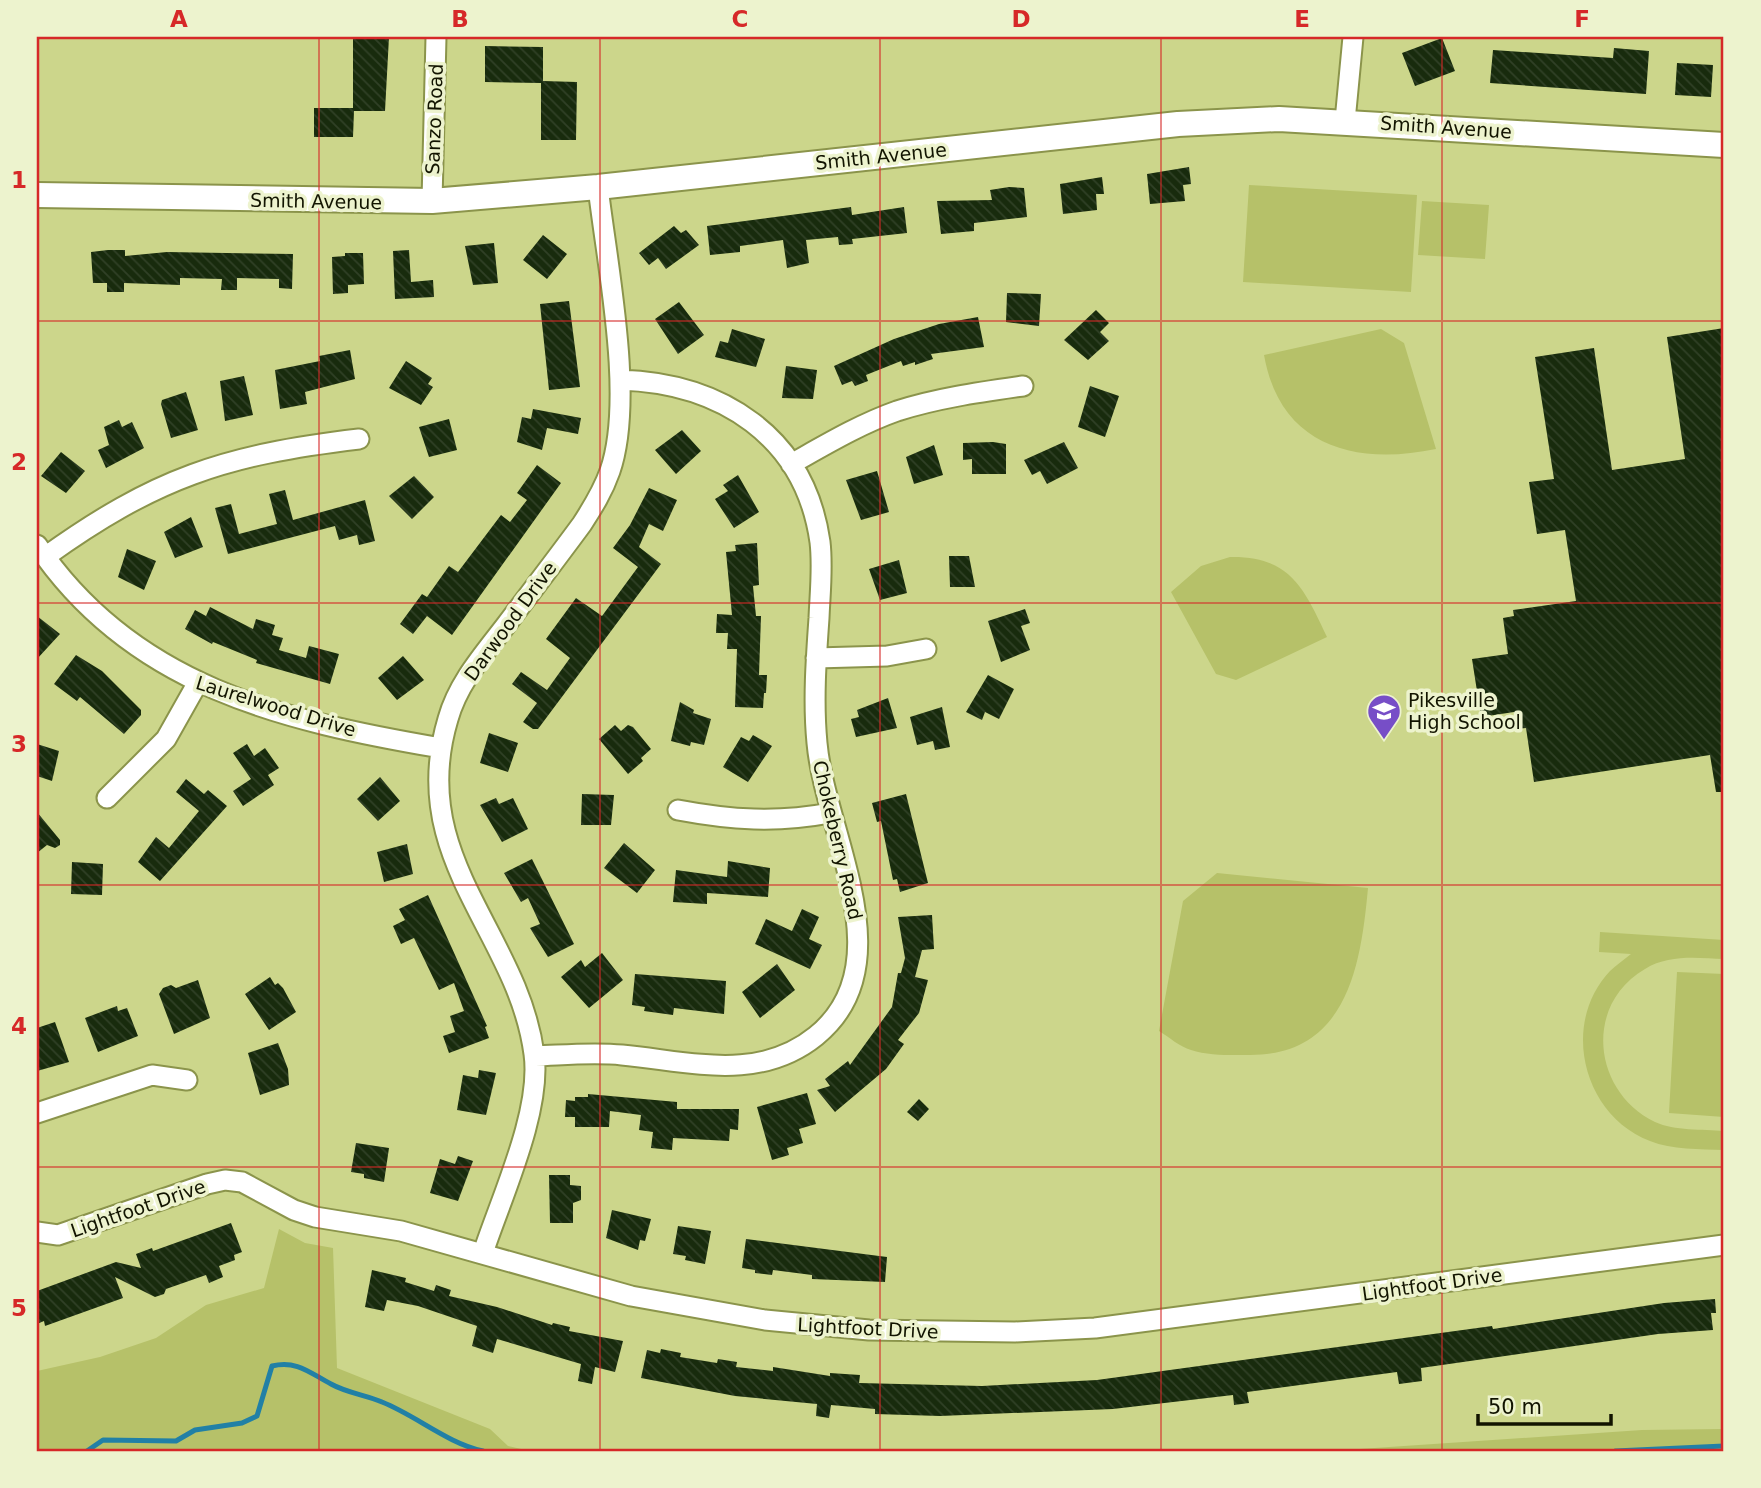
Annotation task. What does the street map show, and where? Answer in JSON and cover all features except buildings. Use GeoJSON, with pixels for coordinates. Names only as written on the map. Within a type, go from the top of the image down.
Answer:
{"type":"FeatureCollection","features":[{"type":"Feature","properties":{"kind":"main road","name":"Smith Avenue"},"geometry":{"type":"LineString","coordinates":[[37,195],[432,201],[598,187],[1178,124],[1279,119],[1724,145]]}},
{"type":"Feature","properties":{"kind":"street","name":"Sanzo Road"},"geometry":{"type":"LineString","coordinates":[[432,201],[436,37]]}},
{"type":"Feature","properties":{"kind":"street"},"geometry":{"type":"LineString","coordinates":[[1345,121],[1353,37]]}},
{"type":"Feature","properties":{"kind":"street","name":"Darwood Drive"},"geometry":{"type":"LineString","coordinates":[[483,1252],[528,1119],[535,1056],[516,990],[455,866],[440,807],[441,748],[448,718],[468,674],[599,498],[617,442],[620,380],[598,187]]}},
{"type":"Feature","properties":{"kind":"street","name":"Chokeberry Road"},"geometry":{"type":"LineString","coordinates":[[535,1056],[620,1055],[717,1066],[746,1066],[773,1061],[818,1035],[835,1013],[858,963],[859,933],[854,904],[830,813],[817,743],[816,657],[820,544],[807,496],[791,464],[753,422],[731,406],[675,384],[620,380]]}},
{"type":"Feature","properties":{"kind":"street"},"geometry":{"type":"LineString","coordinates":[[791,464],[837,438],[897,411],[1023,386]]}},
{"type":"Feature","properties":{"kind":"street"},"geometry":{"type":"LineString","coordinates":[[41,551],[123,505],[194,471],[266,452],[359,439]]}},
{"type":"Feature","properties":{"kind":"street","name":"Laurelwood Drive"},"geometry":{"type":"LineString","coordinates":[[41,551],[77,597],[125,640],[197,684],[303,718],[375,737],[441,748]]}},
{"type":"Feature","properties":{"kind":"street"},"geometry":{"type":"LineString","coordinates":[[816,657],[877,657],[926,649]]}},
{"type":"Feature","properties":{"kind":"street"},"geometry":{"type":"LineString","coordinates":[[107,798],[166,739],[197,684]]}},
{"type":"Feature","properties":{"kind":"street"},"geometry":{"type":"LineString","coordinates":[[678,810],[723,819],[761,821],[795,820],[830,813]]}},
{"type":"Feature","properties":{"kind":"street"},"geometry":{"type":"LineString","coordinates":[[37,1113],[152,1075],[187,1080]]}},
{"type":"Feature","properties":{"kind":"street","name":"Lightfoot Drive"},"geometry":{"type":"LineString","coordinates":[[37,1232],[58,1235],[225,1180],[242,1182],[260,1189],[294,1210],[316,1217],[391,1229],[483,1252],[579,1283],[673,1305],[765,1320],[926,1333],[1095,1328],[1724,1245]]}},
{"type":"Feature","properties":{"kind":"green space"},"geometry":{"type":"Polygon","coordinates":[[[1249,185],[1417,195],[1411,292],[1243,282],[1249,185]]]}},
{"type":"Feature","properties":{"kind":"green space"},"geometry":{"type":"Polygon","coordinates":[[[1422,201],[1489,205],[1485,259],[1418,255],[1422,201]]]}},
{"type":"Feature","properties":{"kind":"green space"},"geometry":{"type":"Polygon","coordinates":[[[1381,329],[1404,343],[1436,449],[1406,454],[1377,454],[1350,451],[1325,442],[1304,429],[1286,410],[1273,386],[1264,355],[1381,329]]]}},
{"type":"Feature","properties":{"kind":"green space"},"geometry":{"type":"Polygon","coordinates":[[[1230,557],[1267,562],[1292,578],[1311,604],[1327,637],[1236,680],[1216,674],[1171,592],[1201,566],[1230,557]]]}},
{"type":"Feature","properties":{"kind":"green space"},"geometry":{"type":"Polygon","coordinates":[[[1217,873],[1368,888],[1360,946],[1343,1000],[1329,1022],[1309,1040],[1283,1051],[1220,1055],[1187,1049],[1159,1031],[1183,901],[1217,873]]]}},
{"type":"Feature","properties":{"kind":"green space"},"geometry":{"type":"Polygon","coordinates":[[[1600,932],[1724,940],[1724,959],[1684,958],[1664,961],[1645,969],[1625,985],[1612,1004],[1605,1025],[1604,1048],[1608,1070],[1619,1090],[1634,1108],[1663,1125],[1724,1131],[1724,1150],[1677,1148],[1650,1141],[1627,1128],[1608,1111],[1595,1090],[1586,1066],[1583,1041],[1586,1016],[1595,992],[1610,971],[1631,954],[1599,952],[1600,932]]]}},
{"type":"Feature","properties":{"kind":"green space"},"geometry":{"type":"Polygon","coordinates":[[[1677,972],[1724,974],[1724,1117],[1669,1113],[1677,972]]]}},
{"type":"Feature","properties":{"kind":"green space"},"geometry":{"type":"Polygon","coordinates":[[[279,1229],[305,1243],[333,1248],[337,1368],[490,1429],[508,1446],[530,1451],[37,1451],[37,1371],[100,1357],[156,1338],[206,1305],[264,1288],[279,1229]]]}},
{"type":"Feature","properties":{"kind":"green space"},"geometry":{"type":"Polygon","coordinates":[[[1724,1429],[1724,1451],[1330,1451],[1642,1430],[1724,1429]]]}},
{"type":"Feature","properties":{"kind":"waterway"},"geometry":{"type":"LineString","coordinates":[[87,1451],[103,1440],[176,1441],[195,1430],[242,1423],[257,1416],[272,1366],[281,1365],[296,1366],[337,1387],[382,1402],[444,1436],[483,1451]]}},
{"type":"Feature","properties":{"kind":"waterway"},"geometry":{"type":"LineString","coordinates":[[1615,1451],[1724,1446]]}},
{"type":"Feature","properties":{"kind":"place","name":"Pikesville High School"},"geometry":{"type":"Point","coordinates":[1384,741]}}]}
